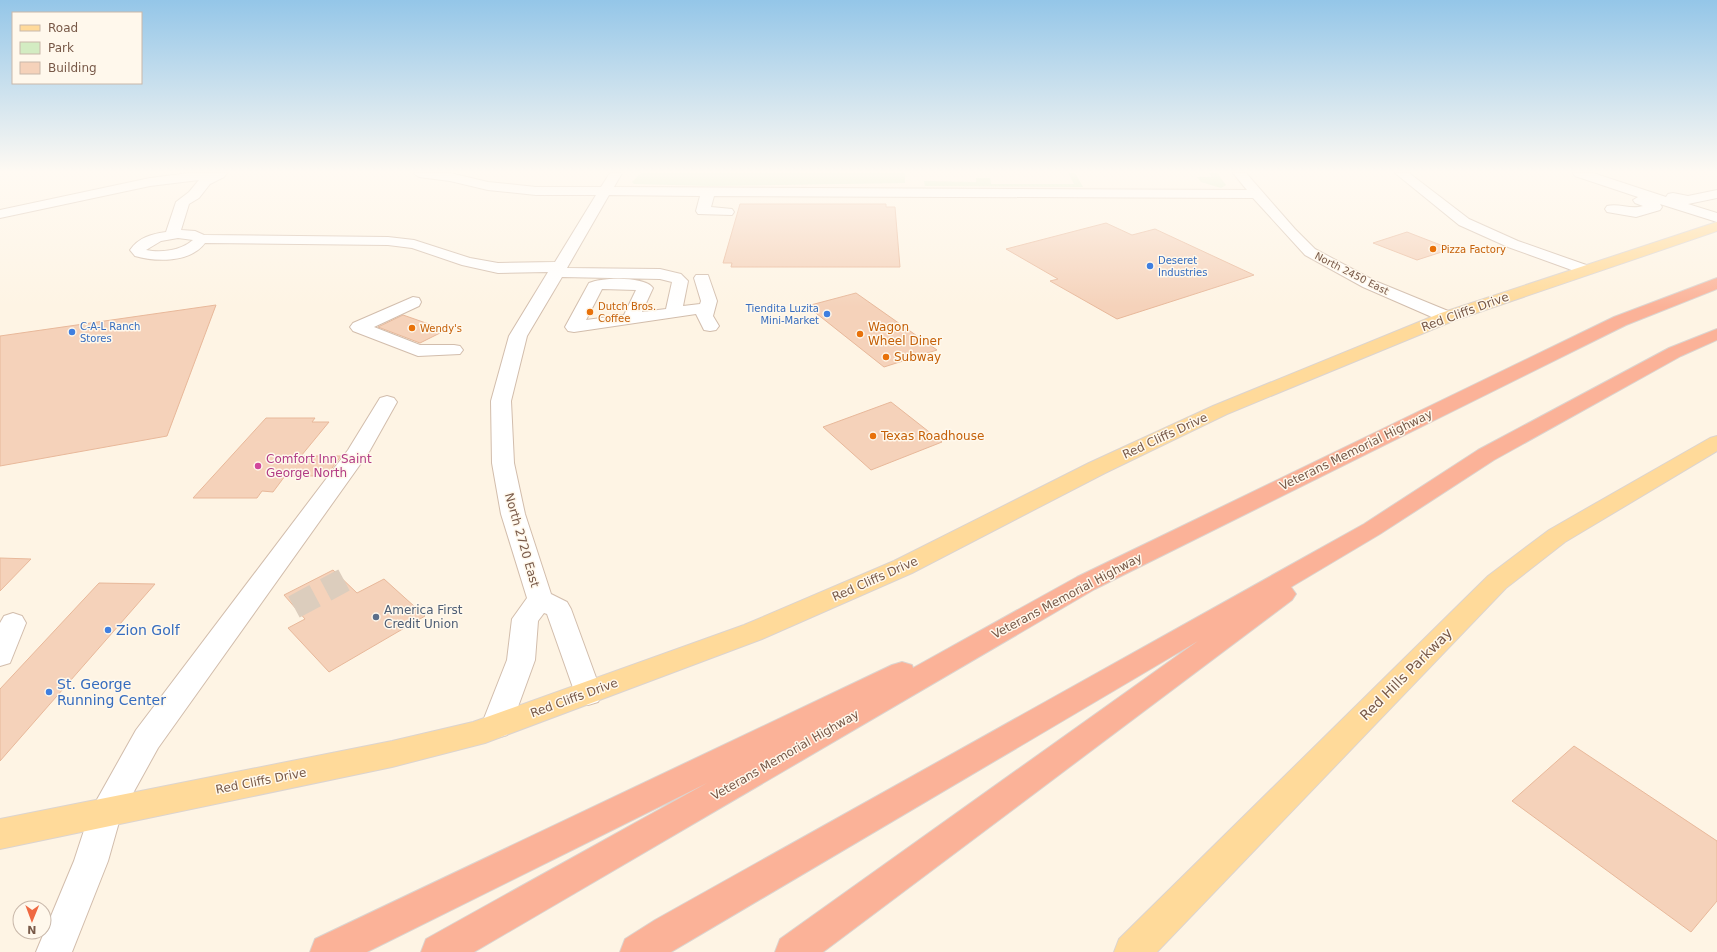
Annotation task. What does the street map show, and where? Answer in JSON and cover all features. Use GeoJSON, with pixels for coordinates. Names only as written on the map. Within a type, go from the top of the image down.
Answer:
{"type":"FeatureCollection","features":[{"type":"Feature","properties":{"kind":"highway","name":"Veterans Memorial Highway"},"geometry":{"type":"LineString","coordinates":[[439,952],[1086,583],[1620,321],[1717,283]]}},
{"type":"Feature","properties":{"kind":"highway"},"geometry":{"type":"LineString","coordinates":[[638,952],[668,933],[1372,529],[1486,455],[1675,352],[1717,334]]}},
{"type":"Feature","properties":{"kind":"highway"},"geometry":{"type":"LineString","coordinates":[[793,952],[1372,529]]}},
{"type":"Feature","properties":{"kind":"highway"},"geometry":{"type":"LineString","coordinates":[[328,952],[1086,583]]}},
{"type":"Feature","properties":{"kind":"main road","name":"Red Cliffs Drive"},"geometry":{"type":"LineString","coordinates":[[0,834],[392,754],[474,734],[588,694],[752,632],[904,567],[1097,468],[1220,410],[1447,317],[1717,226]]}},
{"type":"Feature","properties":{"kind":"main road","name":"Red Hills Parkway"},"geometry":{"type":"LineString","coordinates":[[1132,952],[1497,582],[1557,536],[1717,442]]}},
{"type":"Feature","properties":{"kind":"street"},"geometry":{"type":"LineString","coordinates":[[172,235],[178,217]]}},
{"type":"Feature","properties":{"kind":"street","name":"North 2720 East"},"geometry":{"type":"LineString","coordinates":[[588,694],[558,609],[540,599],[513,514],[503,463],[501,401],[518,336],[589,217]]}},
{"type":"Feature","properties":{"kind":"street","name":"North 2450 East"},"geometry":{"type":"LineString","coordinates":[[1278,217],[1310,252],[1369,284],[1447,317]]}},
{"type":"Feature","properties":{"kind":"street"},"geometry":{"type":"LineString","coordinates":[[1458,217],[1464,222],[1513,244],[1586,270]]}},
{"type":"Feature","properties":{"kind":"street"},"geometry":{"type":"LineString","coordinates":[[201,239],[194,247],[164,255],[145,255],[140,253],[138,250],[150,240],[172,235],[195,235],[201,239],[388,242],[414,244],[467,262],[498,268],[660,274],[674,277],[680,281],[673,313]]}},
{"type":"Feature","properties":{"kind":"street"},"geometry":{"type":"LineString","coordinates":[[702,278],[709,301],[704,316],[710,326]]}},
{"type":"Feature","properties":{"kind":"street"},"geometry":{"type":"LineString","coordinates":[[631,316],[624,311],[631,294],[630,291],[612,289],[591,293],[574,327],[631,316],[673,313],[706,308]]}},
{"type":"Feature","properties":{"kind":"street"},"geometry":{"type":"LineString","coordinates":[[413,302],[359,327],[418,351],[454,350]]}},
{"type":"Feature","properties":{"kind":"street"},"geometry":{"type":"LineString","coordinates":[[57,944],[91,861],[106,812],[147,739],[358,452],[388,402]]}},
{"type":"Feature","properties":{"kind":"street","name":"North 2720 East"},"geometry":{"type":"LineString","coordinates":[[496,726],[521,660],[525,619],[540,599]]}},
{"type":"Feature","properties":{"kind":"street"},"geometry":{"type":"LineString","coordinates":[[0,656],[13,623]]}},
{"type":"Feature","properties":{"kind":"building"},"geometry":{"type":"Polygon","coordinates":[[[736,217],[896,217],[900,267],[731,267],[732,263],[723,263],[736,217]]]}},
{"type":"Feature","properties":{"kind":"building","name":"Deseret Industries"},"geometry":{"type":"Polygon","coordinates":[[[1106,223],[1132,235],[1155,229],[1254,275],[1117,319],[1050,281],[1058,279],[1006,249],[1106,223]]]}},
{"type":"Feature","properties":{"kind":"building"},"geometry":{"type":"Polygon","coordinates":[[[1407,232],[1451,249],[1417,260],[1373,243],[1407,232]]]}},
{"type":"Feature","properties":{"kind":"building"},"geometry":{"type":"Polygon","coordinates":[[[856,293],[937,350],[884,367],[807,306],[856,293]]]}},
{"type":"Feature","properties":{"kind":"building"},"geometry":{"type":"Polygon","coordinates":[[[216,305],[167,436],[0,466],[0,336],[216,305]]]}},
{"type":"Feature","properties":{"kind":"building"},"geometry":{"type":"Polygon","coordinates":[[[403,315],[446,330],[420,343],[378,327],[403,315]]]}},
{"type":"Feature","properties":{"kind":"building"},"geometry":{"type":"Polygon","coordinates":[[[891,402],[942,442],[871,470],[823,427],[891,402]]]}},
{"type":"Feature","properties":{"kind":"building","name":"Comfort Inn Saint George North"},"geometry":{"type":"Polygon","coordinates":[[[266,418],[315,418],[312,422],[329,422],[301,456],[341,456],[326,476],[285,476],[273,492],[262,491],[257,498],[193,498],[266,418]]]}},
{"type":"Feature","properties":{"kind":"building"},"geometry":{"type":"Polygon","coordinates":[[[0,558],[31,559],[0,591],[0,558]]]}},
{"type":"Feature","properties":{"kind":"building"},"geometry":{"type":"Polygon","coordinates":[[[333,570],[357,593],[384,579],[425,616],[329,672],[288,628],[305,619],[284,595],[333,570]]]}},
{"type":"Feature","properties":{"kind":"building"},"geometry":{"type":"Polygon","coordinates":[[[99,583],[155,584],[0,761],[0,689],[99,583]]]}},
{"type":"Feature","properties":{"kind":"building"},"geometry":{"type":"Polygon","coordinates":[[[1574,746],[1717,841],[1717,901],[1691,932],[1512,801],[1574,746]]]}},
{"type":"Feature","properties":{"kind":"tunnel"},"geometry":{"type":"LineString","coordinates":[[294,607],[344,580]]}},
{"type":"Feature","properties":{"kind":"place","name":"Pizza Factory"},"geometry":{"type":"Point","coordinates":[1433,249]}},
{"type":"Feature","properties":{"kind":"place","name":"Deseret Industries"},"geometry":{"type":"Point","coordinates":[1150,266]}},
{"type":"Feature","properties":{"kind":"place","name":"Dutch Bros. Coffee"},"geometry":{"type":"Point","coordinates":[590,312]}},
{"type":"Feature","properties":{"kind":"place","name":"Tiendita Luzita Mini-Market"},"geometry":{"type":"Point","coordinates":[827,314]}},
{"type":"Feature","properties":{"kind":"place","name":"Wendy's"},"geometry":{"type":"Point","coordinates":[412,328]}},
{"type":"Feature","properties":{"kind":"place","name":"C-A-L Ranch Stores"},"geometry":{"type":"Point","coordinates":[72,332]}},
{"type":"Feature","properties":{"kind":"place","name":"Wagon Wheel Diner"},"geometry":{"type":"Point","coordinates":[860,334]}},
{"type":"Feature","properties":{"kind":"place","name":"Subway"},"geometry":{"type":"Point","coordinates":[886,357]}},
{"type":"Feature","properties":{"kind":"place","name":"Texas Roadhouse"},"geometry":{"type":"Point","coordinates":[873,436]}},
{"type":"Feature","properties":{"kind":"place","name":"Comfort Inn Saint George North"},"geometry":{"type":"Point","coordinates":[258,466]}},
{"type":"Feature","properties":{"kind":"place","name":"America First Credit Union"},"geometry":{"type":"Point","coordinates":[376,617]}},
{"type":"Feature","properties":{"kind":"place","name":"Zion Golf"},"geometry":{"type":"Point","coordinates":[108,630]}},
{"type":"Feature","properties":{"kind":"place","name":"St. George Running Center"},"geometry":{"type":"Point","coordinates":[49,692]}}]}
